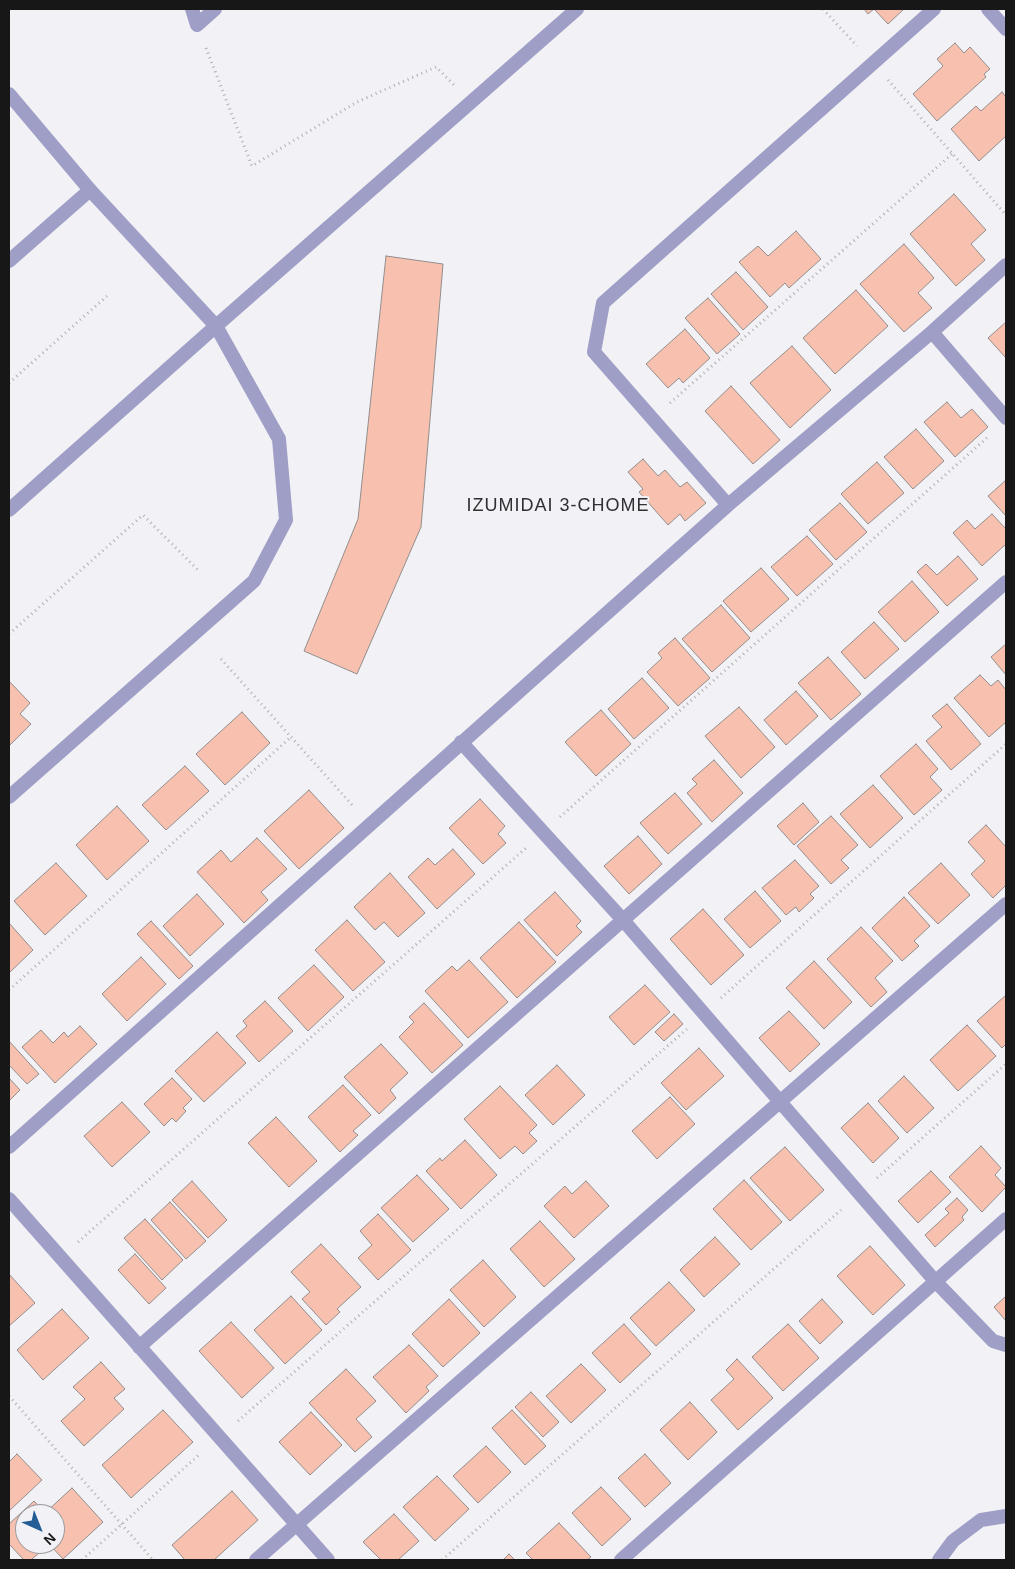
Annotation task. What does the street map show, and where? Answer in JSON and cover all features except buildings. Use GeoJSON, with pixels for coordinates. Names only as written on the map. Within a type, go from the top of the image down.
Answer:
{"type":"FeatureCollection","features":[{"type":"Feature","properties":{"kind":"street"},"geometry":{"type":"LineString","coordinates":[[192,9],[197,24],[215,9]]}},
{"type":"Feature","properties":{"kind":"street"},"geometry":{"type":"LineString","coordinates":[[9,510],[577,9]]}},
{"type":"Feature","properties":{"kind":"street"},"geometry":{"type":"LineString","coordinates":[[728,505],[594,352],[603,303],[934,9]]}},
{"type":"Feature","properties":{"kind":"street"},"geometry":{"type":"LineString","coordinates":[[988,9],[1006,29]]}},
{"type":"Feature","properties":{"kind":"street"},"geometry":{"type":"LineString","coordinates":[[9,94],[90,190],[216,326],[279,439],[286,520],[254,581],[9,798]]}},
{"type":"Feature","properties":{"kind":"street"},"geometry":{"type":"LineString","coordinates":[[9,261],[90,190]]}},
{"type":"Feature","properties":{"kind":"street"},"geometry":{"type":"LineString","coordinates":[[9,1147],[728,505],[932,332],[1006,265]]}},
{"type":"Feature","properties":{"kind":"street"},"geometry":{"type":"LineString","coordinates":[[932,332],[1006,418]]}},
{"type":"Feature","properties":{"kind":"street"},"geometry":{"type":"LineString","coordinates":[[139,1347],[1006,582]]}},
{"type":"Feature","properties":{"kind":"street"},"geometry":{"type":"LineString","coordinates":[[461,742],[623,920],[935,1281],[994,1341],[1006,1345]]}},
{"type":"Feature","properties":{"kind":"street"},"geometry":{"type":"LineString","coordinates":[[256,1560],[1006,904]]}},
{"type":"Feature","properties":{"kind":"street"},"geometry":{"type":"LineString","coordinates":[[9,1199],[328,1560]]}},
{"type":"Feature","properties":{"kind":"street"},"geometry":{"type":"LineString","coordinates":[[621,1560],[1006,1219]]}},
{"type":"Feature","properties":{"kind":"street"},"geometry":{"type":"LineString","coordinates":[[939,1560],[953,1541],[981,1520],[1006,1516]]}},
{"type":"Feature","properties":{"kind":"path"},"geometry":{"type":"LineString","coordinates":[[823,9],[873,63],[1006,215]]}},
{"type":"Feature","properties":{"kind":"path"},"geometry":{"type":"LineString","coordinates":[[197,24],[252,166],[357,102],[436,67],[456,86]]}},
{"type":"Feature","properties":{"kind":"path"},"geometry":{"type":"LineString","coordinates":[[652,419],[952,154]]}},
{"type":"Feature","properties":{"kind":"path"},"geometry":{"type":"LineString","coordinates":[[9,383],[107,296]]}},
{"type":"Feature","properties":{"kind":"path"},"geometry":{"type":"LineString","coordinates":[[9,634],[143,515],[200,572]]}},
{"type":"Feature","properties":{"kind":"path"},"geometry":{"type":"LineString","coordinates":[[221,659],[370,824]]}},
{"type":"Feature","properties":{"kind":"path"},"geometry":{"type":"LineString","coordinates":[[9,990],[291,737]]}},
{"type":"Feature","properties":{"kind":"path"},"geometry":{"type":"LineString","coordinates":[[82,1560],[219,1437],[704,1014],[1006,744]]}},
{"type":"Feature","properties":{"kind":"path"},"geometry":{"type":"LineString","coordinates":[[442,1560],[1006,1064]]}},
{"type":"Feature","properties":{"kind":"path"},"geometry":{"type":"LineString","coordinates":[[9,1396],[153,1560]]}},
{"type":"Feature","properties":{"kind":"district","name":"IZUMIDAI 3-CHOME"},"geometry":{"type":"Point","coordinates":[558,506]}}]}
